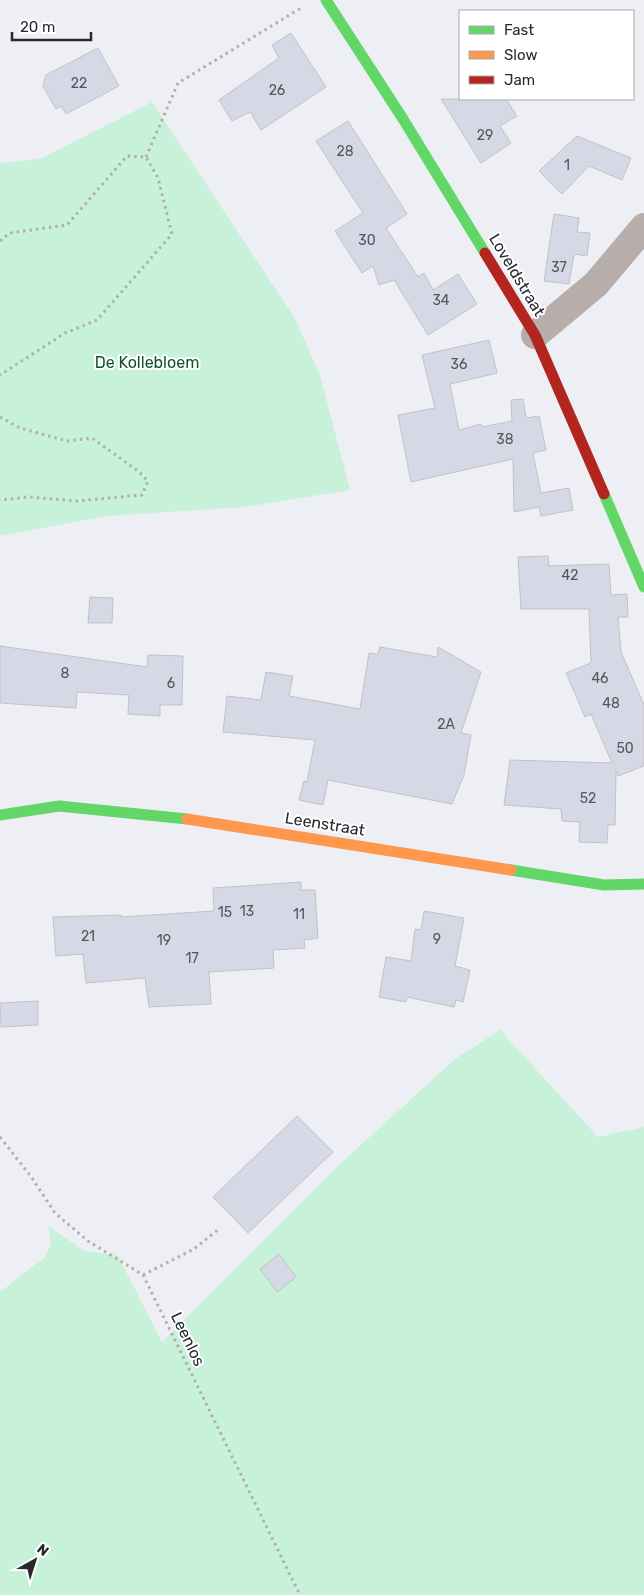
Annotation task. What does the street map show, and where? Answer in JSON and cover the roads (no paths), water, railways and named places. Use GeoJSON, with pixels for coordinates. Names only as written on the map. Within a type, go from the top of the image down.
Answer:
{"type":"FeatureCollection","features":[{"type":"Feature","properties":{"kind":"street","name":"Loveldstraat"},"geometry":{"type":"LineString","coordinates":[[326,0],[403,119],[535,335],[644,587]]}},
{"type":"Feature","properties":{"kind":"street"},"geometry":{"type":"LineString","coordinates":[[535,335],[596,284],[644,227]]}},
{"type":"Feature","properties":{"kind":"street","name":"Leenstraat"},"geometry":{"type":"LineString","coordinates":[[0,815],[59,806],[159,814],[604,885],[644,884]]}},
{"type":"Feature","properties":{"kind":"park label","name":"De Kollebloem"},"geometry":{"type":"Point","coordinates":[147,362]}}]}
